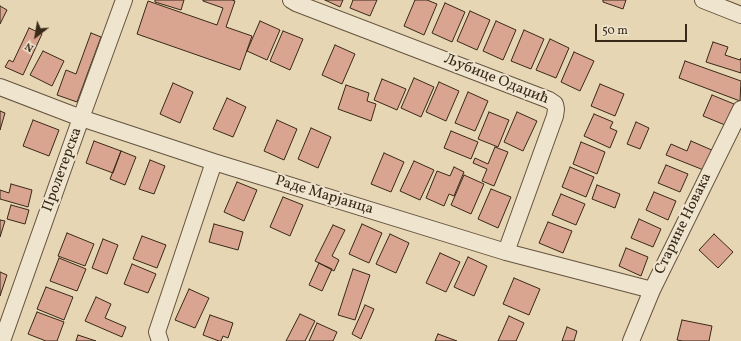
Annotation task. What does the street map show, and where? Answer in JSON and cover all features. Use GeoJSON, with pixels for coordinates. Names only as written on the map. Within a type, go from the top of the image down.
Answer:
{"type":"FeatureCollection","features":[{"type":"Feature","properties":{"kind":"street","name":"Пролетерска"},"geometry":{"type":"LineString","coordinates":[[2,341],[124,0]]}},
{"type":"Feature","properties":{"kind":"street","name":"Љубице Одаџић"},"geometry":{"type":"LineString","coordinates":[[291,0],[303,6],[549,100],[555,104],[555,116],[506,252]]}},
{"type":"Feature","properties":{"kind":"street"},"geometry":{"type":"LineString","coordinates":[[703,0],[741,15]]}},
{"type":"Feature","properties":{"kind":"street","name":"Раде Марјанца"},"geometry":{"type":"LineString","coordinates":[[0,87],[81,118],[214,162],[506,252],[652,290]]}},
{"type":"Feature","properties":{"kind":"street","name":"Старине Новака"},"geometry":{"type":"LineString","coordinates":[[631,341],[652,290],[741,109]]}},
{"type":"Feature","properties":{"kind":"street"},"geometry":{"type":"LineString","coordinates":[[160,341],[157,332],[214,162]]}},
{"type":"Feature","properties":{"kind":"building"},"geometry":{"type":"Polygon","coordinates":[[[155,0],[184,0],[181,10],[155,2],[155,0]]]}},
{"type":"Feature","properties":{"kind":"building"},"geometry":{"type":"Polygon","coordinates":[[[203,0],[235,1],[226,27],[252,36],[240,70],[137,34],[148,1],[217,25],[223,8],[203,0]]]}},
{"type":"Feature","properties":{"kind":"building"},"geometry":{"type":"Polygon","coordinates":[[[325,0],[343,0],[340,7],[325,0]]]}},
{"type":"Feature","properties":{"kind":"building"},"geometry":{"type":"Polygon","coordinates":[[[353,0],[377,0],[370,16],[350,8],[353,0]]]}},
{"type":"Feature","properties":{"kind":"building"},"geometry":{"type":"Polygon","coordinates":[[[415,0],[427,0],[437,4],[424,35],[404,26],[415,0]]]}},
{"type":"Feature","properties":{"kind":"building"},"geometry":{"type":"Polygon","coordinates":[[[603,0],[626,0],[623,9],[603,2],[603,0]]]}},
{"type":"Feature","properties":{"kind":"building"},"geometry":{"type":"Polygon","coordinates":[[[445,3],[465,12],[452,42],[432,33],[445,3]]]}},
{"type":"Feature","properties":{"kind":"building"},"geometry":{"type":"Polygon","coordinates":[[[0,6],[7,10],[0,24],[0,6]]]}},
{"type":"Feature","properties":{"kind":"building"},"geometry":{"type":"Polygon","coordinates":[[[470,11],[490,20],[477,50],[457,41],[470,11]]]}},
{"type":"Feature","properties":{"kind":"building"},"geometry":{"type":"Polygon","coordinates":[[[260,21],[280,30],[267,60],[247,51],[260,21]]]}},
{"type":"Feature","properties":{"kind":"building"},"geometry":{"type":"Polygon","coordinates":[[[496,21],[516,30],[503,60],[483,51],[496,21]]]}},
{"type":"Feature","properties":{"kind":"building"},"geometry":{"type":"Polygon","coordinates":[[[29,28],[42,34],[23,75],[5,67],[9,60],[13,62],[29,28]]]}},
{"type":"Feature","properties":{"kind":"building"},"geometry":{"type":"Polygon","coordinates":[[[524,30],[544,39],[531,69],[511,61],[524,30]]]}},
{"type":"Feature","properties":{"kind":"building"},"geometry":{"type":"Polygon","coordinates":[[[283,31],[303,39],[290,70],[270,61],[283,31]]]}},
{"type":"Feature","properties":{"kind":"building"},"geometry":{"type":"Polygon","coordinates":[[[91,33],[101,37],[77,102],[57,95],[66,70],[76,74],[91,33]]]}},
{"type":"Feature","properties":{"kind":"building"},"geometry":{"type":"Polygon","coordinates":[[[550,39],[569,48],[556,78],[536,70],[550,39]]]}},
{"type":"Feature","properties":{"kind":"building"},"geometry":{"type":"Polygon","coordinates":[[[713,42],[728,47],[725,55],[740,60],[741,58],[741,73],[706,62],[713,42]]]}},
{"type":"Feature","properties":{"kind":"building"},"geometry":{"type":"Polygon","coordinates":[[[335,45],[355,54],[342,84],[322,75],[335,45]]]}},
{"type":"Feature","properties":{"kind":"building"},"geometry":{"type":"Polygon","coordinates":[[[43,51],[64,61],[52,86],[30,75],[43,51]]]}},
{"type":"Feature","properties":{"kind":"building"},"geometry":{"type":"Polygon","coordinates":[[[574,52],[594,61],[580,91],[561,82],[574,52]]]}},
{"type":"Feature","properties":{"kind":"building"},"geometry":{"type":"Polygon","coordinates":[[[685,61],[741,81],[740,101],[679,78],[685,61]]]}},
{"type":"Feature","properties":{"kind":"building"},"geometry":{"type":"Polygon","coordinates":[[[414,78],[434,87],[421,117],[401,108],[414,78]]]}},
{"type":"Feature","properties":{"kind":"building"},"geometry":{"type":"Polygon","coordinates":[[[382,79],[406,89],[397,110],[374,100],[382,79]]]}},
{"type":"Feature","properties":{"kind":"building"},"geometry":{"type":"Polygon","coordinates":[[[439,82],[459,91],[446,121],[426,112],[439,82]]]}},
{"type":"Feature","properties":{"kind":"building"},"geometry":{"type":"Polygon","coordinates":[[[173,83],[193,92],[180,123],[160,114],[173,83]]]}},
{"type":"Feature","properties":{"kind":"building"},"geometry":{"type":"Polygon","coordinates":[[[600,84],[624,94],[615,116],[591,106],[600,84]]]}},
{"type":"Feature","properties":{"kind":"building"},"geometry":{"type":"Polygon","coordinates":[[[346,85],[369,93],[367,101],[376,104],[371,121],[338,109],[346,85]]]}},
{"type":"Feature","properties":{"kind":"building"},"geometry":{"type":"Polygon","coordinates":[[[468,92],[488,101],[475,131],[455,123],[468,92]]]}},
{"type":"Feature","properties":{"kind":"building"},"geometry":{"type":"Polygon","coordinates":[[[712,95],[734,104],[725,125],[703,116],[712,95]]]}},
{"type":"Feature","properties":{"kind":"building"},"geometry":{"type":"Polygon","coordinates":[[[227,98],[246,107],[233,137],[213,129],[227,98]]]}},
{"type":"Feature","properties":{"kind":"building"},"geometry":{"type":"Polygon","coordinates":[[[0,111],[5,113],[0,130],[0,111]]]}},
{"type":"Feature","properties":{"kind":"building"},"geometry":{"type":"Polygon","coordinates":[[[489,112],[509,120],[498,147],[478,139],[489,112]]]}},
{"type":"Feature","properties":{"kind":"building"},"geometry":{"type":"Polygon","coordinates":[[[517,112],[537,121],[523,151],[504,142],[517,112]]]}},
{"type":"Feature","properties":{"kind":"building"},"geometry":{"type":"Polygon","coordinates":[[[594,114],[613,122],[610,128],[617,131],[610,148],[584,136],[594,114]]]}},
{"type":"Feature","properties":{"kind":"building"},"geometry":{"type":"Polygon","coordinates":[[[33,120],[59,130],[49,156],[23,146],[33,120]]]}},
{"type":"Feature","properties":{"kind":"building"},"geometry":{"type":"Polygon","coordinates":[[[277,120],[297,129],[284,160],[264,151],[277,120]]]}},
{"type":"Feature","properties":{"kind":"building"},"geometry":{"type":"Polygon","coordinates":[[[636,122],[649,128],[640,149],[627,144],[636,122]]]}},
{"type":"Feature","properties":{"kind":"building"},"geometry":{"type":"Polygon","coordinates":[[[311,128],[331,137],[318,168],[298,159],[311,128]]]}},
{"type":"Feature","properties":{"kind":"building"},"geometry":{"type":"Polygon","coordinates":[[[451,131],[478,142],[471,159],[444,148],[451,131]]]}},
{"type":"Feature","properties":{"kind":"building"},"geometry":{"type":"Polygon","coordinates":[[[94,141],[121,151],[113,173],[86,163],[94,141]]]}},
{"type":"Feature","properties":{"kind":"building"},"geometry":{"type":"Polygon","coordinates":[[[691,141],[714,151],[706,171],[666,155],[671,144],[687,151],[691,141]]]}},
{"type":"Feature","properties":{"kind":"building"},"geometry":{"type":"Polygon","coordinates":[[[581,142],[605,152],[597,174],[573,164],[581,142]]]}},
{"type":"Feature","properties":{"kind":"building"},"geometry":{"type":"Polygon","coordinates":[[[495,147],[508,152],[494,186],[482,181],[487,169],[473,163],[475,158],[488,164],[495,147]]]}},
{"type":"Feature","properties":{"kind":"building"},"geometry":{"type":"Polygon","coordinates":[[[121,151],[136,157],[125,185],[110,179],[121,151]]]}},
{"type":"Feature","properties":{"kind":"building"},"geometry":{"type":"Polygon","coordinates":[[[384,153],[404,162],[391,192],[371,184],[384,153]]]}},
{"type":"Feature","properties":{"kind":"building"},"geometry":{"type":"Polygon","coordinates":[[[150,160],[165,166],[154,194],[139,189],[150,160]]]}},
{"type":"Feature","properties":{"kind":"building"},"geometry":{"type":"Polygon","coordinates":[[[414,161],[434,170],[420,200],[400,191],[414,161]]]}},
{"type":"Feature","properties":{"kind":"building"},"geometry":{"type":"Polygon","coordinates":[[[666,165],[688,174],[680,192],[658,183],[666,165]]]}},
{"type":"Feature","properties":{"kind":"building"},"geometry":{"type":"Polygon","coordinates":[[[454,167],[464,172],[454,196],[449,194],[444,206],[426,198],[437,171],[450,176],[454,167]]]}},
{"type":"Feature","properties":{"kind":"building"},"geometry":{"type":"Polygon","coordinates":[[[570,167],[594,177],[586,197],[562,187],[570,167]]]}},
{"type":"Feature","properties":{"kind":"building"},"geometry":{"type":"Polygon","coordinates":[[[464,175],[484,184],[471,214],[451,205],[464,175]]]}},
{"type":"Feature","properties":{"kind":"building"},"geometry":{"type":"Polygon","coordinates":[[[237,182],[257,190],[244,221],[224,212],[237,182]]]}},
{"type":"Feature","properties":{"kind":"building"},"geometry":{"type":"Polygon","coordinates":[[[11,184],[32,190],[28,207],[0,199],[0,190],[9,193],[11,184]]]}},
{"type":"Feature","properties":{"kind":"building"},"geometry":{"type":"Polygon","coordinates":[[[597,185],[620,194],[615,208],[592,199],[597,185]]]}},
{"type":"Feature","properties":{"kind":"building"},"geometry":{"type":"Polygon","coordinates":[[[491,189],[511,197],[498,228],[478,219],[491,189]]]}},
{"type":"Feature","properties":{"kind":"building"},"geometry":{"type":"Polygon","coordinates":[[[654,192],[676,201],[668,220],[646,210],[654,192]]]}},
{"type":"Feature","properties":{"kind":"building"},"geometry":{"type":"Polygon","coordinates":[[[561,194],[585,204],[576,225],[552,215],[561,194]]]}},
{"type":"Feature","properties":{"kind":"building"},"geometry":{"type":"Polygon","coordinates":[[[283,197],[303,205],[290,236],[270,227],[283,197]]]}},
{"type":"Feature","properties":{"kind":"building"},"geometry":{"type":"Polygon","coordinates":[[[11,205],[29,210],[25,224],[7,219],[11,205]]]}},
{"type":"Feature","properties":{"kind":"building"},"geometry":{"type":"Polygon","coordinates":[[[639,219],[661,229],[653,247],[631,238],[639,219]]]}},
{"type":"Feature","properties":{"kind":"building"},"geometry":{"type":"Polygon","coordinates":[[[0,220],[5,221],[0,237],[0,220]]]}},
{"type":"Feature","properties":{"kind":"building"},"geometry":{"type":"Polygon","coordinates":[[[548,222],[572,231],[563,253],[539,243],[548,222]]]}},
{"type":"Feature","properties":{"kind":"building"},"geometry":{"type":"Polygon","coordinates":[[[214,224],[243,232],[238,250],[209,242],[214,224]]]}},
{"type":"Feature","properties":{"kind":"building"},"geometry":{"type":"Polygon","coordinates":[[[362,224],[382,233],[369,263],[349,254],[362,224]]]}},
{"type":"Feature","properties":{"kind":"building"},"geometry":{"type":"Polygon","coordinates":[[[333,225],[345,230],[332,256],[339,260],[334,271],[315,261],[333,225]]]}},
{"type":"Feature","properties":{"kind":"building"},"geometry":{"type":"Polygon","coordinates":[[[67,233],[94,244],[85,266],[58,256],[67,233]]]}},
{"type":"Feature","properties":{"kind":"building"},"geometry":{"type":"Polygon","coordinates":[[[390,234],[409,243],[396,273],[376,264],[390,234]]]}},
{"type":"Feature","properties":{"kind":"building"},"geometry":{"type":"Polygon","coordinates":[[[714,234],[733,252],[718,268],[699,250],[714,234]]]}},
{"type":"Feature","properties":{"kind":"building"},"geometry":{"type":"Polygon","coordinates":[[[142,236],[166,245],[157,268],[133,259],[142,236]]]}},
{"type":"Feature","properties":{"kind":"building"},"geometry":{"type":"Polygon","coordinates":[[[103,239],[118,245],[107,274],[92,268],[103,239]]]}},
{"type":"Feature","properties":{"kind":"building"},"geometry":{"type":"Polygon","coordinates":[[[626,248],[648,257],[641,276],[619,266],[626,248]]]}},
{"type":"Feature","properties":{"kind":"building"},"geometry":{"type":"Polygon","coordinates":[[[440,253],[460,262],[446,292],[426,283],[440,253]]]}},
{"type":"Feature","properties":{"kind":"building"},"geometry":{"type":"Polygon","coordinates":[[[468,257],[487,266],[474,296],[454,287],[468,257]]]}},
{"type":"Feature","properties":{"kind":"building"},"geometry":{"type":"Polygon","coordinates":[[[59,258],[86,269],[77,291],[50,281],[59,258]]]}},
{"type":"Feature","properties":{"kind":"building"},"geometry":{"type":"Polygon","coordinates":[[[319,263],[332,269],[322,291],[309,285],[319,263]]]}},
{"type":"Feature","properties":{"kind":"building"},"geometry":{"type":"Polygon","coordinates":[[[132,264],[156,274],[148,293],[124,284],[132,264]]]}},
{"type":"Feature","properties":{"kind":"building"},"geometry":{"type":"Polygon","coordinates":[[[353,269],[370,275],[355,320],[338,315],[353,269]]]}},
{"type":"Feature","properties":{"kind":"building"},"geometry":{"type":"Polygon","coordinates":[[[0,272],[7,275],[0,296],[0,272]]]}},
{"type":"Feature","properties":{"kind":"building"},"geometry":{"type":"Polygon","coordinates":[[[514,278],[540,289],[529,315],[503,304],[514,278]]]}},
{"type":"Feature","properties":{"kind":"building"},"geometry":{"type":"Polygon","coordinates":[[[46,287],[73,297],[64,320],[37,309],[46,287]]]}},
{"type":"Feature","properties":{"kind":"building"},"geometry":{"type":"Polygon","coordinates":[[[189,289],[209,298],[195,328],[175,320],[189,289]]]}},
{"type":"Feature","properties":{"kind":"building"},"geometry":{"type":"Polygon","coordinates":[[[96,297],[111,304],[105,318],[126,327],[122,337],[85,321],[96,297]]]}},
{"type":"Feature","properties":{"kind":"building"},"geometry":{"type":"Polygon","coordinates":[[[365,305],[374,309],[361,339],[352,334],[365,305]]]}},
{"type":"Feature","properties":{"kind":"building"},"geometry":{"type":"Polygon","coordinates":[[[37,312],[64,322],[57,341],[46,341],[28,334],[37,312]]]}},
{"type":"Feature","properties":{"kind":"building"},"geometry":{"type":"Polygon","coordinates":[[[300,314],[315,321],[305,341],[286,341],[300,314]]]}},
{"type":"Feature","properties":{"kind":"building"},"geometry":{"type":"Polygon","coordinates":[[[210,315],[233,323],[228,338],[223,336],[221,341],[219,341],[203,335],[210,315]]]}},
{"type":"Feature","properties":{"kind":"building"},"geometry":{"type":"Polygon","coordinates":[[[509,316],[524,323],[516,341],[498,341],[509,316]]]}},
{"type":"Feature","properties":{"kind":"building"},"geometry":{"type":"Polygon","coordinates":[[[682,320],[712,326],[709,341],[677,340],[682,320]]]}},
{"type":"Feature","properties":{"kind":"building"},"geometry":{"type":"Polygon","coordinates":[[[317,323],[337,332],[333,341],[309,341],[317,323]]]}},
{"type":"Feature","properties":{"kind":"building"},"geometry":{"type":"Polygon","coordinates":[[[567,327],[577,331],[574,341],[562,341],[567,327]]]}},
{"type":"Feature","properties":{"kind":"building"},"geometry":{"type":"Polygon","coordinates":[[[438,334],[457,341],[435,341],[438,334]]]}},
{"type":"Feature","properties":{"kind":"building"},"geometry":{"type":"Polygon","coordinates":[[[78,335],[96,341],[76,341],[78,335]]]}}]}
